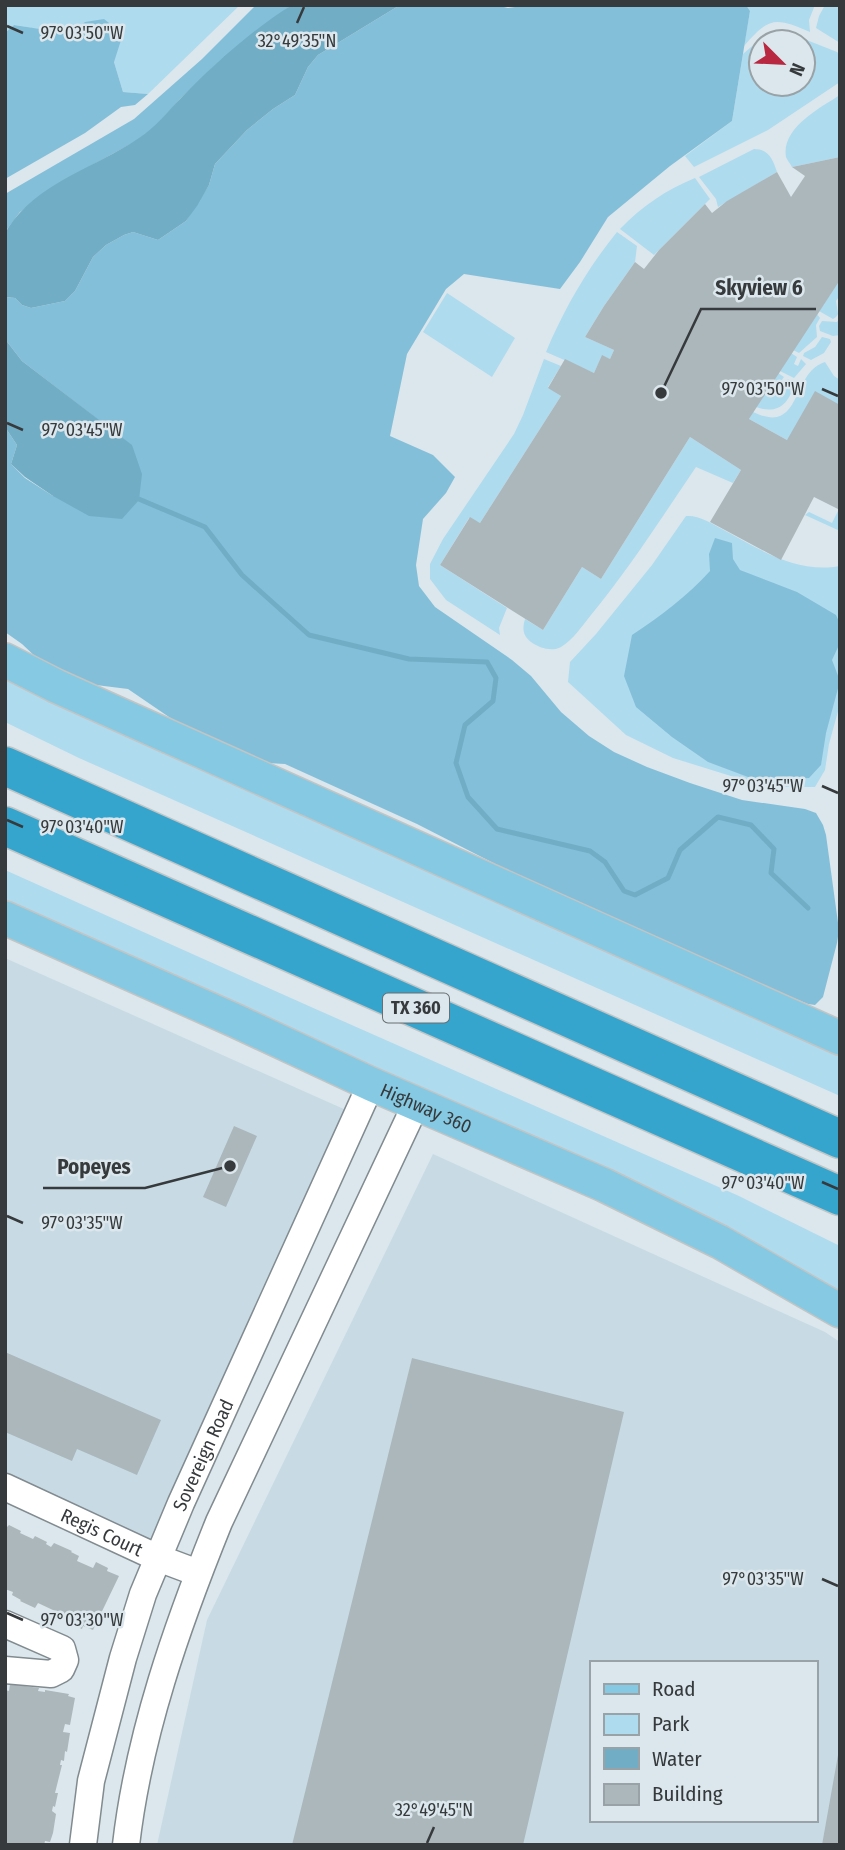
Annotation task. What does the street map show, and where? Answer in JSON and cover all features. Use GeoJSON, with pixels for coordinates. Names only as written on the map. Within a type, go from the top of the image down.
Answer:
{"type":"FeatureCollection","features":[{"type":"Feature","properties":{"kind":"highway"},"geometry":{"type":"LineString","coordinates":[[5,740],[61,767],[81,800]]}},
{"type":"Feature","properties":{"kind":"highway","name":"TX 360"},"geometry":{"type":"LineString","coordinates":[[5,766],[840,1139]]}},
{"type":"Feature","properties":{"kind":"highway","name":"TX 360"},"geometry":{"type":"LineString","coordinates":[[5,826],[836,1197]]}},
{"type":"Feature","properties":{"kind":"main road"},"geometry":{"type":"LineString","coordinates":[[5,660],[57,686],[840,1038]]}},
{"type":"Feature","properties":{"kind":"main road","name":"Highway 360"},"geometry":{"type":"LineString","coordinates":[[5,918],[371,1084],[604,1185],[720,1242],[840,1311]]}},
{"type":"Feature","properties":{"kind":"street","name":"Sovereign Road"},"geometry":{"type":"LineString","coordinates":[[83,1845],[91,1781],[122,1658],[143,1594],[181,1503],[371,1084]]}},
{"type":"Feature","properties":{"kind":"street"},"geometry":{"type":"LineString","coordinates":[[127,1845],[149,1723],[173,1641],[198,1573],[219,1522],[416,1104]]}},
{"type":"Feature","properties":{"kind":"street","name":"Regis Court"},"geometry":{"type":"LineString","coordinates":[[5,1487],[158,1558],[198,1573]]}},
{"type":"Feature","properties":{"kind":"street"},"geometry":{"type":"LineString","coordinates":[[5,1624],[62,1649],[65,1660],[61,1669],[51,1674],[5,1671]]}},
{"type":"Feature","properties":{"kind":"shaded area"},"geometry":{"type":"Polygon","coordinates":[[[256,5],[292,5],[211,69],[153,129],[74,175],[20,212],[5,232],[5,194],[134,119],[202,59],[256,5]]]}},
{"type":"Feature","properties":{"kind":"shaded area"},"geometry":{"type":"Polygon","coordinates":[[[400,5],[496,5],[508,8],[529,5],[746,5],[750,11],[732,121],[670,166],[608,217],[560,289],[464,274],[446,289],[407,354],[390,436],[433,455],[455,477],[446,493],[423,519],[416,565],[419,586],[435,607],[512,660],[531,676],[561,712],[589,736],[614,752],[647,767],[742,800],[816,813],[826,835],[839,930],[823,997],[815,1005],[558,896],[417,824],[285,764],[267,763],[218,746],[128,689],[72,682],[40,661],[5,632],[5,427],[17,445],[11,464],[25,478],[53,496],[131,445],[22,361],[5,339],[5,297],[15,298],[22,305],[31,308],[65,301],[75,291],[93,257],[106,245],[133,232],[158,240],[186,221],[209,185],[215,164],[247,130],[295,95],[308,67],[318,55],[400,5]]]}},
{"type":"Feature","properties":{"kind":"shaded area"},"geometry":{"type":"Polygon","coordinates":[[[104,19],[123,34],[114,62],[123,92],[148,94],[135,105],[121,107],[85,133],[5,179],[5,33],[14,25],[53,31],[73,29],[85,22],[104,19]]]}},
{"type":"Feature","properties":{"kind":"shaded area"},"geometry":{"type":"Polygon","coordinates":[[[715,538],[732,543],[733,559],[740,570],[797,592],[836,615],[840,624],[840,643],[832,660],[840,681],[826,733],[821,765],[809,778],[782,780],[748,777],[708,762],[636,707],[624,676],[632,635],[673,605],[710,571],[709,554],[715,538]]]}},
{"type":"Feature","properties":{"kind":"shaded area"},"geometry":{"type":"Polygon","coordinates":[[[5,958],[346,1110],[151,1546],[5,1475],[5,958]]]}},
{"type":"Feature","properties":{"kind":"shaded area"},"geometry":{"type":"Polygon","coordinates":[[[433,1154],[825,1332],[840,1342],[840,1845],[157,1845],[207,1620],[433,1154]]]}},
{"type":"Feature","properties":{"kind":"green space"},"geometry":{"type":"Polygon","coordinates":[[[5,5],[240,5],[148,94],[123,92],[114,62],[85,22],[58,30],[14,25],[5,33],[5,5]]]}},
{"type":"Feature","properties":{"kind":"green space"},"geometry":{"type":"Polygon","coordinates":[[[746,5],[815,5],[809,20],[810,28],[773,22],[762,28],[747,28],[750,11],[746,5]]]}},
{"type":"Feature","properties":{"kind":"green space"},"geometry":{"type":"Polygon","coordinates":[[[825,5],[840,5],[840,43],[816,28],[825,5]]]}},
{"type":"Feature","properties":{"kind":"green space"},"geometry":{"type":"Polygon","coordinates":[[[817,44],[840,55],[840,82],[817,97],[817,44]]]}},
{"type":"Feature","properties":{"kind":"green space"},"geometry":{"type":"Polygon","coordinates":[[[747,51],[747,98],[816,98],[768,130],[694,167],[685,156],[732,121],[743,54],[747,51]]]}},
{"type":"Feature","properties":{"kind":"green space"},"geometry":{"type":"Polygon","coordinates":[[[840,95],[840,157],[792,167],[786,157],[786,147],[796,128],[840,95]]]}},
{"type":"Feature","properties":{"kind":"green space"},"geometry":{"type":"Polygon","coordinates":[[[754,149],[767,153],[777,172],[718,207],[716,199],[699,177],[754,149]]]}},
{"type":"Feature","properties":{"kind":"green space"},"geometry":{"type":"Polygon","coordinates":[[[695,178],[710,199],[654,255],[620,229],[655,199],[695,178]]]}},
{"type":"Feature","properties":{"kind":"green space"},"geometry":{"type":"Polygon","coordinates":[[[617,232],[637,246],[635,262],[585,337],[614,350],[610,359],[602,356],[594,373],[546,352],[577,290],[617,232]]]}},
{"type":"Feature","properties":{"kind":"green space"},"geometry":{"type":"Polygon","coordinates":[[[840,280],[840,295],[836,301],[838,314],[833,319],[819,311],[840,280]]]}},
{"type":"Feature","properties":{"kind":"green space"},"geometry":{"type":"Polygon","coordinates":[[[447,293],[515,338],[492,377],[423,332],[447,293]]]}},
{"type":"Feature","properties":{"kind":"green space"},"geometry":{"type":"Polygon","coordinates":[[[817,314],[820,318],[816,325],[817,337],[799,353],[793,350],[817,314]]]}},
{"type":"Feature","properties":{"kind":"green space"},"geometry":{"type":"Polygon","coordinates":[[[840,318],[840,335],[833,336],[820,331],[822,321],[837,322],[840,318]]]}},
{"type":"Feature","properties":{"kind":"green space"},"geometry":{"type":"Polygon","coordinates":[[[822,337],[830,339],[831,342],[824,353],[811,360],[803,356],[815,347],[822,337]]]}},
{"type":"Feature","properties":{"kind":"green space"},"geometry":{"type":"Polygon","coordinates":[[[791,353],[797,357],[794,364],[798,366],[801,359],[806,364],[794,378],[780,371],[791,353]]]}},
{"type":"Feature","properties":{"kind":"green space"},"geometry":{"type":"Polygon","coordinates":[[[544,359],[561,366],[548,387],[561,396],[480,523],[469,518],[440,565],[507,608],[499,628],[500,635],[446,600],[430,579],[430,564],[443,539],[514,434],[544,359]]]}},
{"type":"Feature","properties":{"kind":"green space"},"geometry":{"type":"Polygon","coordinates":[[[825,362],[840,380],[840,405],[787,440],[749,419],[753,412],[769,417],[780,416],[789,410],[806,378],[814,368],[825,362]]]}},
{"type":"Feature","properties":{"kind":"green space"},"geometry":{"type":"Polygon","coordinates":[[[778,373],[784,377],[779,384],[786,387],[788,379],[794,383],[786,402],[770,410],[756,407],[778,373]]]}},
{"type":"Feature","properties":{"kind":"green space"},"geometry":{"type":"Polygon","coordinates":[[[690,437],[741,470],[733,483],[696,467],[632,561],[573,637],[554,649],[542,648],[531,642],[524,632],[525,619],[543,630],[582,567],[601,579],[690,437]]]}},
{"type":"Feature","properties":{"kind":"green space"},"geometry":{"type":"Polygon","coordinates":[[[839,509],[840,531],[805,515],[809,512],[832,523],[839,509]]]}},
{"type":"Feature","properties":{"kind":"green space"},"geometry":{"type":"Polygon","coordinates":[[[686,516],[705,520],[764,552],[793,563],[824,568],[840,566],[840,704],[825,770],[815,787],[778,787],[747,781],[673,758],[626,735],[568,682],[570,662],[652,565],[686,516]]]}},
{"type":"Feature","properties":{"kind":"green space"},"geometry":{"type":"Polygon","coordinates":[[[5,678],[840,1051],[840,1096],[79,758],[5,722],[5,678]]]}},
{"type":"Feature","properties":{"kind":"green space"},"geometry":{"type":"Polygon","coordinates":[[[5,870],[739,1196],[840,1246],[840,1298],[5,905],[5,870]]]}},
{"type":"Feature","properties":{"kind":"water"},"geometry":{"type":"Polygon","coordinates":[[[292,5],[400,5],[318,55],[308,67],[295,95],[247,130],[215,164],[209,185],[186,221],[158,240],[133,232],[106,245],[93,257],[75,291],[65,301],[31,308],[22,305],[15,298],[5,297],[6,233],[20,212],[51,187],[145,134],[234,48],[292,5]]]}},
{"type":"Feature","properties":{"kind":"water"},"geometry":{"type":"Polygon","coordinates":[[[5,339],[22,361],[132,445],[142,474],[139,500],[122,519],[89,516],[53,496],[11,464],[17,445],[5,427],[5,339]]]}},
{"type":"Feature","properties":{"kind":"building"},"geometry":{"type":"Polygon","coordinates":[[[840,157],[840,280],[749,419],[787,440],[815,391],[840,405],[840,510],[814,497],[781,560],[710,522],[741,470],[690,437],[601,579],[582,567],[543,630],[440,565],[470,517],[480,523],[561,396],[548,388],[565,359],[594,373],[602,355],[610,359],[614,350],[585,337],[635,262],[644,269],[705,204],[712,213],[727,201],[777,172],[791,197],[805,176],[792,167],[840,157]]]}},
{"type":"Feature","properties":{"kind":"building"},"geometry":{"type":"Polygon","coordinates":[[[234,1126],[257,1136],[226,1207],[203,1197],[234,1126]]]}},
{"type":"Feature","properties":{"kind":"building"},"geometry":{"type":"Polygon","coordinates":[[[5,1352],[161,1420],[137,1475],[77,1449],[72,1461],[5,1432],[5,1352]]]}},
{"type":"Feature","properties":{"kind":"building"},"geometry":{"type":"Polygon","coordinates":[[[412,1358],[624,1412],[523,1845],[292,1845],[412,1358]]]}},
{"type":"Feature","properties":{"kind":"building"},"geometry":{"type":"Polygon","coordinates":[[[9,1525],[33,1539],[35,1536],[47,1542],[51,1547],[54,1543],[72,1551],[79,1556],[77,1561],[93,1568],[96,1562],[119,1576],[93,1630],[83,1626],[82,1629],[67,1622],[69,1619],[63,1616],[61,1621],[52,1617],[55,1611],[38,1603],[35,1608],[20,1601],[12,1595],[13,1592],[5,1589],[5,1526],[9,1525]]]}},
{"type":"Feature","properties":{"kind":"building"},"geometry":{"type":"Polygon","coordinates":[[[10,1684],[39,1688],[38,1691],[69,1694],[68,1696],[75,1698],[70,1725],[65,1724],[63,1732],[70,1733],[64,1761],[61,1760],[55,1793],[58,1793],[52,1811],[56,1814],[53,1833],[50,1842],[45,1841],[44,1845],[5,1845],[5,1690],[9,1691],[10,1684]]]}},
{"type":"Feature","properties":{"kind":"building"},"geometry":{"type":"Polygon","coordinates":[[[838,1755],[840,1845],[822,1845],[838,1755]]]}},
{"type":"Feature","properties":{"kind":"waterway"},"geometry":{"type":"LineString","coordinates":[[134,497],[205,527],[242,575],[309,635],[409,659],[487,662],[496,678],[493,701],[465,725],[456,763],[468,797],[497,829],[590,851],[605,862],[624,891],[635,895],[668,878],[680,850],[718,817],[751,825],[774,849],[771,873],[808,908]]}},
{"type":"Feature","properties":{"kind":"place","name":"Skyview 6"},"geometry":{"type":"Point","coordinates":[661,393]}},
{"type":"Feature","properties":{"kind":"place","name":"Popeyes"},"geometry":{"type":"Point","coordinates":[230,1166]}}]}
